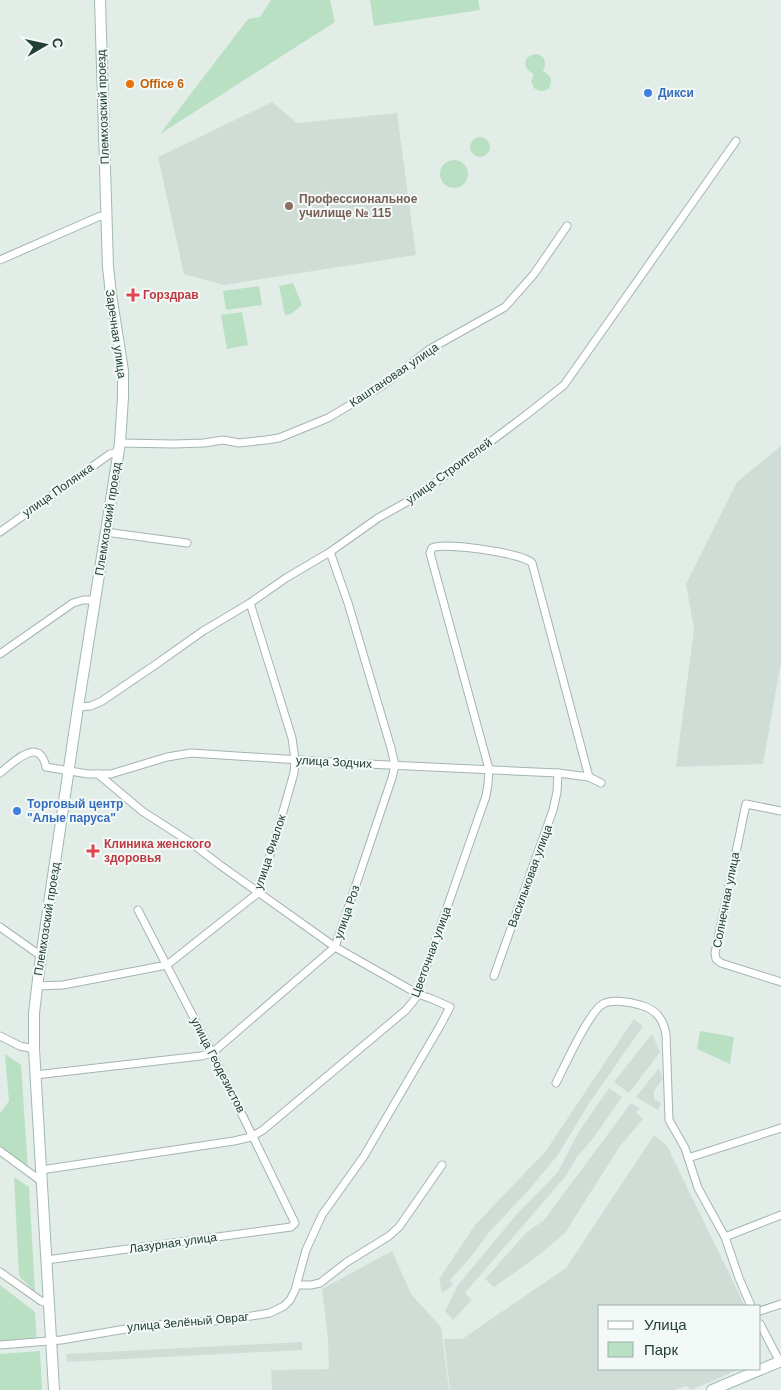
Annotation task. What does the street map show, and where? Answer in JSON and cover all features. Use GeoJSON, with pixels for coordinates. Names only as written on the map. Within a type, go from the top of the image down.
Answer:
{"type":"FeatureCollection","features":[{"type":"Feature","properties":{"kind":"main road","name":"Племхозский проезд"},"geometry":{"type":"LineString","coordinates":[[100,0],[107,215]]}},
{"type":"Feature","properties":{"kind":"main road","name":"Заречная улица"},"geometry":{"type":"LineString","coordinates":[[107,215],[109,281],[123,371],[119,448]]}},
{"type":"Feature","properties":{"kind":"main road","name":"Племхозский проезд"},"geometry":{"type":"LineString","coordinates":[[54,1390],[35,1075],[34,1022],[41,956],[119,448]]}},
{"type":"Feature","properties":{"kind":"main road"},"geometry":{"type":"LineString","coordinates":[[761,1369],[780,1361]]}},
{"type":"Feature","properties":{"kind":"main road"},"geometry":{"type":"LineString","coordinates":[[712,1390],[759,1370]]}},
{"type":"Feature","properties":{"kind":"street","name":"улица Строителей"},"geometry":{"type":"LineString","coordinates":[[78,707],[91,706],[102,700],[203,631],[356,535],[374,520],[405,504],[564,385],[736,141]]}},
{"type":"Feature","properties":{"kind":"street"},"geometry":{"type":"LineString","coordinates":[[0,260],[98,217],[107,215]]}},
{"type":"Feature","properties":{"kind":"street","name":"Каштановая улица"},"geometry":{"type":"LineString","coordinates":[[119,448],[204,443],[223,440],[239,442],[266,440],[279,438],[328,418],[382,386],[430,349],[505,307],[534,274],[567,226]]}},
{"type":"Feature","properties":{"kind":"street","name":"улица Полянка"},"geometry":{"type":"LineString","coordinates":[[0,532],[119,448]]}},
{"type":"Feature","properties":{"kind":"street"},"geometry":{"type":"LineString","coordinates":[[105,532],[187,543]]}},
{"type":"Feature","properties":{"kind":"street","name":"Цветочная улица"},"geometry":{"type":"LineString","coordinates":[[41,1176],[234,1142],[253,1136],[270,1124],[406,1010],[418,994],[486,796],[489,769],[430,553],[432,548],[472,548],[492,551],[525,559],[532,563],[589,777]]}},
{"type":"Feature","properties":{"kind":"street","name":"улица Роз"},"geometry":{"type":"LineString","coordinates":[[212,1053],[335,947],[392,778],[394,765],[391,748],[348,603],[330,552]]}},
{"type":"Feature","properties":{"kind":"street"},"geometry":{"type":"LineString","coordinates":[[0,654],[73,603],[83,600],[95,600]]}},
{"type":"Feature","properties":{"kind":"street","name":"улица Фиалок"},"geometry":{"type":"LineString","coordinates":[[37,986],[63,985],[167,965],[258,893],[294,773],[295,760],[292,738],[250,603]]}},
{"type":"Feature","properties":{"kind":"street","name":"улица Зодчих"},"geometry":{"type":"LineString","coordinates":[[0,772],[22,756],[35,752],[40,755],[46,767],[98,774],[116,773],[167,757],[191,753],[558,773],[589,777],[601,783]]}},
{"type":"Feature","properties":{"kind":"street","name":"Васильковая улица"},"geometry":{"type":"LineString","coordinates":[[494,976],[553,810],[557,792],[558,773]]}},
{"type":"Feature","properties":{"kind":"street"},"geometry":{"type":"LineString","coordinates":[[98,774],[142,811],[190,842],[220,866],[335,947],[418,994],[450,1007],[364,1156],[322,1214],[309,1242],[297,1285],[320,1283],[348,1262],[389,1236],[399,1227],[442,1164]]}},
{"type":"Feature","properties":{"kind":"street","name":"Солнечная улица"},"geometry":{"type":"LineString","coordinates":[[781,811],[746,804],[716,956],[718,961],[723,964],[781,982]]}},
{"type":"Feature","properties":{"kind":"street","name":"улица Геодезистов"},"geometry":{"type":"LineString","coordinates":[[138,910],[212,1053],[295,1221]]}},
{"type":"Feature","properties":{"kind":"street"},"geometry":{"type":"LineString","coordinates":[[0,927],[41,956]]}},
{"type":"Feature","properties":{"kind":"street"},"geometry":{"type":"LineString","coordinates":[[556,1083],[581,1034],[600,1005],[607,1002],[640,1005],[658,1015],[664,1026],[667,1049],[669,1120],[685,1148],[698,1188],[725,1238],[751,1305]]}},
{"type":"Feature","properties":{"kind":"street"},"geometry":{"type":"LineString","coordinates":[[0,1036],[20,1046],[34,1049]]}},
{"type":"Feature","properties":{"kind":"street"},"geometry":{"type":"LineString","coordinates":[[35,1075],[201,1056],[212,1053]]}},
{"type":"Feature","properties":{"kind":"street"},"geometry":{"type":"LineString","coordinates":[[688,1158],[781,1128]]}},
{"type":"Feature","properties":{"kind":"street"},"geometry":{"type":"LineString","coordinates":[[0,1152],[41,1176]]}},
{"type":"Feature","properties":{"kind":"street"},"geometry":{"type":"LineString","coordinates":[[725,1238],[781,1215]]}},
{"type":"Feature","properties":{"kind":"street","name":"Лазурная улица"},"geometry":{"type":"LineString","coordinates":[[46,1260],[284,1228],[293,1226],[295,1221]]}},
{"type":"Feature","properties":{"kind":"street"},"geometry":{"type":"LineString","coordinates":[[0,1272],[41,1300],[49,1303]]}},
{"type":"Feature","properties":{"kind":"street","name":"улица Зелёный Овраг"},"geometry":{"type":"LineString","coordinates":[[0,1345],[67,1339],[143,1326],[206,1322],[264,1314],[284,1306],[293,1295],[297,1285]]}},
{"type":"Feature","properties":{"kind":"street"},"geometry":{"type":"LineString","coordinates":[[761,1311],[781,1304]]}},
{"type":"Feature","properties":{"kind":"street"},"geometry":{"type":"LineString","coordinates":[[761,1326],[780,1361]]}},
{"type":"Feature","properties":{"kind":"shaded area","name":"Профессиональное училище № 115"},"geometry":{"type":"Polygon","coordinates":[[[272,102],[297,123],[397,113],[416,255],[224,285],[184,274],[158,157],[272,102]]]}},
{"type":"Feature","properties":{"kind":"shaded area"},"geometry":{"type":"Polygon","coordinates":[[[781,446],[781,662],[763,764],[676,767],[694,629],[686,584],[737,482],[781,446]]]}},
{"type":"Feature","properties":{"kind":"shaded area"},"geometry":{"type":"Polygon","coordinates":[[[634,1019],[643,1026],[590,1102],[557,1156],[527,1192],[490,1231],[470,1258],[450,1280],[453,1285],[442,1293],[439,1279],[475,1225],[545,1152],[634,1019]]]}},
{"type":"Feature","properties":{"kind":"shaded area"},"geometry":{"type":"Polygon","coordinates":[[[652,1034],[660,1052],[629,1093],[614,1082],[652,1034]]]}},
{"type":"Feature","properties":{"kind":"shaded area"},"geometry":{"type":"Polygon","coordinates":[[[659,1068],[663,1078],[654,1091],[654,1099],[661,1103],[658,1110],[636,1097],[659,1068]]]}},
{"type":"Feature","properties":{"kind":"shaded area"},"geometry":{"type":"Polygon","coordinates":[[[609,1088],[622,1097],[591,1141],[577,1157],[565,1177],[465,1293],[472,1300],[453,1320],[445,1311],[458,1285],[517,1214],[558,1172],[578,1133],[609,1088]]]}},
{"type":"Feature","properties":{"kind":"shaded area"},"geometry":{"type":"Polygon","coordinates":[[[631,1103],[640,1108],[636,1113],[643,1119],[620,1146],[565,1233],[534,1259],[494,1287],[485,1279],[527,1232],[544,1220],[631,1103]]]}},
{"type":"Feature","properties":{"kind":"shaded area"},"geometry":{"type":"Polygon","coordinates":[[[654,1135],[667,1146],[745,1305],[598,1305],[598,1370],[738,1370],[691,1390],[686,1386],[675,1390],[450,1390],[444,1339],[462,1339],[566,1268],[654,1135]]]}},
{"type":"Feature","properties":{"kind":"shaded area"},"geometry":{"type":"Polygon","coordinates":[[[392,1251],[411,1294],[441,1327],[449,1390],[272,1390],[271,1370],[329,1369],[328,1339],[322,1289],[392,1251]]]}},
{"type":"Feature","properties":{"kind":"shaded area"},"geometry":{"type":"Polygon","coordinates":[[[302,1342],[302,1350],[67,1362],[66,1354],[302,1342]]]}},
{"type":"Feature","properties":{"kind":"green space"},"geometry":{"type":"Polygon","coordinates":[[[271,0],[330,0],[335,22],[160,134],[248,19],[260,17],[271,0]]]}},
{"type":"Feature","properties":{"kind":"green space"},"geometry":{"type":"Polygon","coordinates":[[[370,0],[478,0],[480,10],[374,26],[370,0]]]}},
{"type":"Feature","properties":{"kind":"green space"},"geometry":{"type":"Polygon","coordinates":[[[537,54],[543,58],[545,65],[543,71],[551,80],[549,88],[543,91],[534,88],[531,81],[534,74],[527,68],[525,62],[532,55],[537,54]]]}},
{"type":"Feature","properties":{"kind":"green space"},"geometry":{"type":"Polygon","coordinates":[[[480,137],[487,140],[490,147],[487,154],[480,157],[473,154],[470,147],[473,140],[480,137]]]}},
{"type":"Feature","properties":{"kind":"green space"},"geometry":{"type":"Polygon","coordinates":[[[454,160],[464,164],[468,174],[464,184],[454,188],[444,184],[440,174],[444,164],[454,160]]]}},
{"type":"Feature","properties":{"kind":"green space"},"geometry":{"type":"Polygon","coordinates":[[[293,283],[302,305],[291,314],[285,315],[279,286],[293,283]]]}},
{"type":"Feature","properties":{"kind":"green space"},"geometry":{"type":"Polygon","coordinates":[[[259,286],[262,305],[226,310],[223,291],[259,286]]]}},
{"type":"Feature","properties":{"kind":"green space"},"geometry":{"type":"Polygon","coordinates":[[[242,312],[248,345],[227,349],[221,315],[242,312]]]}},
{"type":"Feature","properties":{"kind":"green space"},"geometry":{"type":"Polygon","coordinates":[[[700,1031],[734,1037],[730,1064],[697,1049],[700,1031]]]}},
{"type":"Feature","properties":{"kind":"green space"},"geometry":{"type":"Polygon","coordinates":[[[5,1054],[21,1065],[28,1171],[0,1150],[0,1113],[9,1101],[5,1054]]]}},
{"type":"Feature","properties":{"kind":"green space"},"geometry":{"type":"Polygon","coordinates":[[[14,1177],[29,1187],[35,1292],[19,1276],[14,1177]]]}},
{"type":"Feature","properties":{"kind":"green space"},"geometry":{"type":"Polygon","coordinates":[[[0,1285],[35,1312],[37,1342],[0,1345],[0,1285]]]}},
{"type":"Feature","properties":{"kind":"green space"},"geometry":{"type":"Polygon","coordinates":[[[40,1351],[42,1390],[0,1390],[0,1354],[40,1351]]]}},
{"type":"Feature","properties":{"kind":"place","name":"Office 6"},"geometry":{"type":"Point","coordinates":[130,84]}},
{"type":"Feature","properties":{"kind":"place","name":"Дикси"},"geometry":{"type":"Point","coordinates":[648,93]}},
{"type":"Feature","properties":{"kind":"place","name":"Профессиональное училище № 115"},"geometry":{"type":"Point","coordinates":[289,206]}},
{"type":"Feature","properties":{"kind":"place","name":"Горздрав"},"geometry":{"type":"Point","coordinates":[133,295]}},
{"type":"Feature","properties":{"kind":"place","name":"Торговый центр \"Алые паруса\""},"geometry":{"type":"Point","coordinates":[17,811]}},
{"type":"Feature","properties":{"kind":"place","name":"Клиника женского здоровья"},"geometry":{"type":"Point","coordinates":[93,851]}}]}
